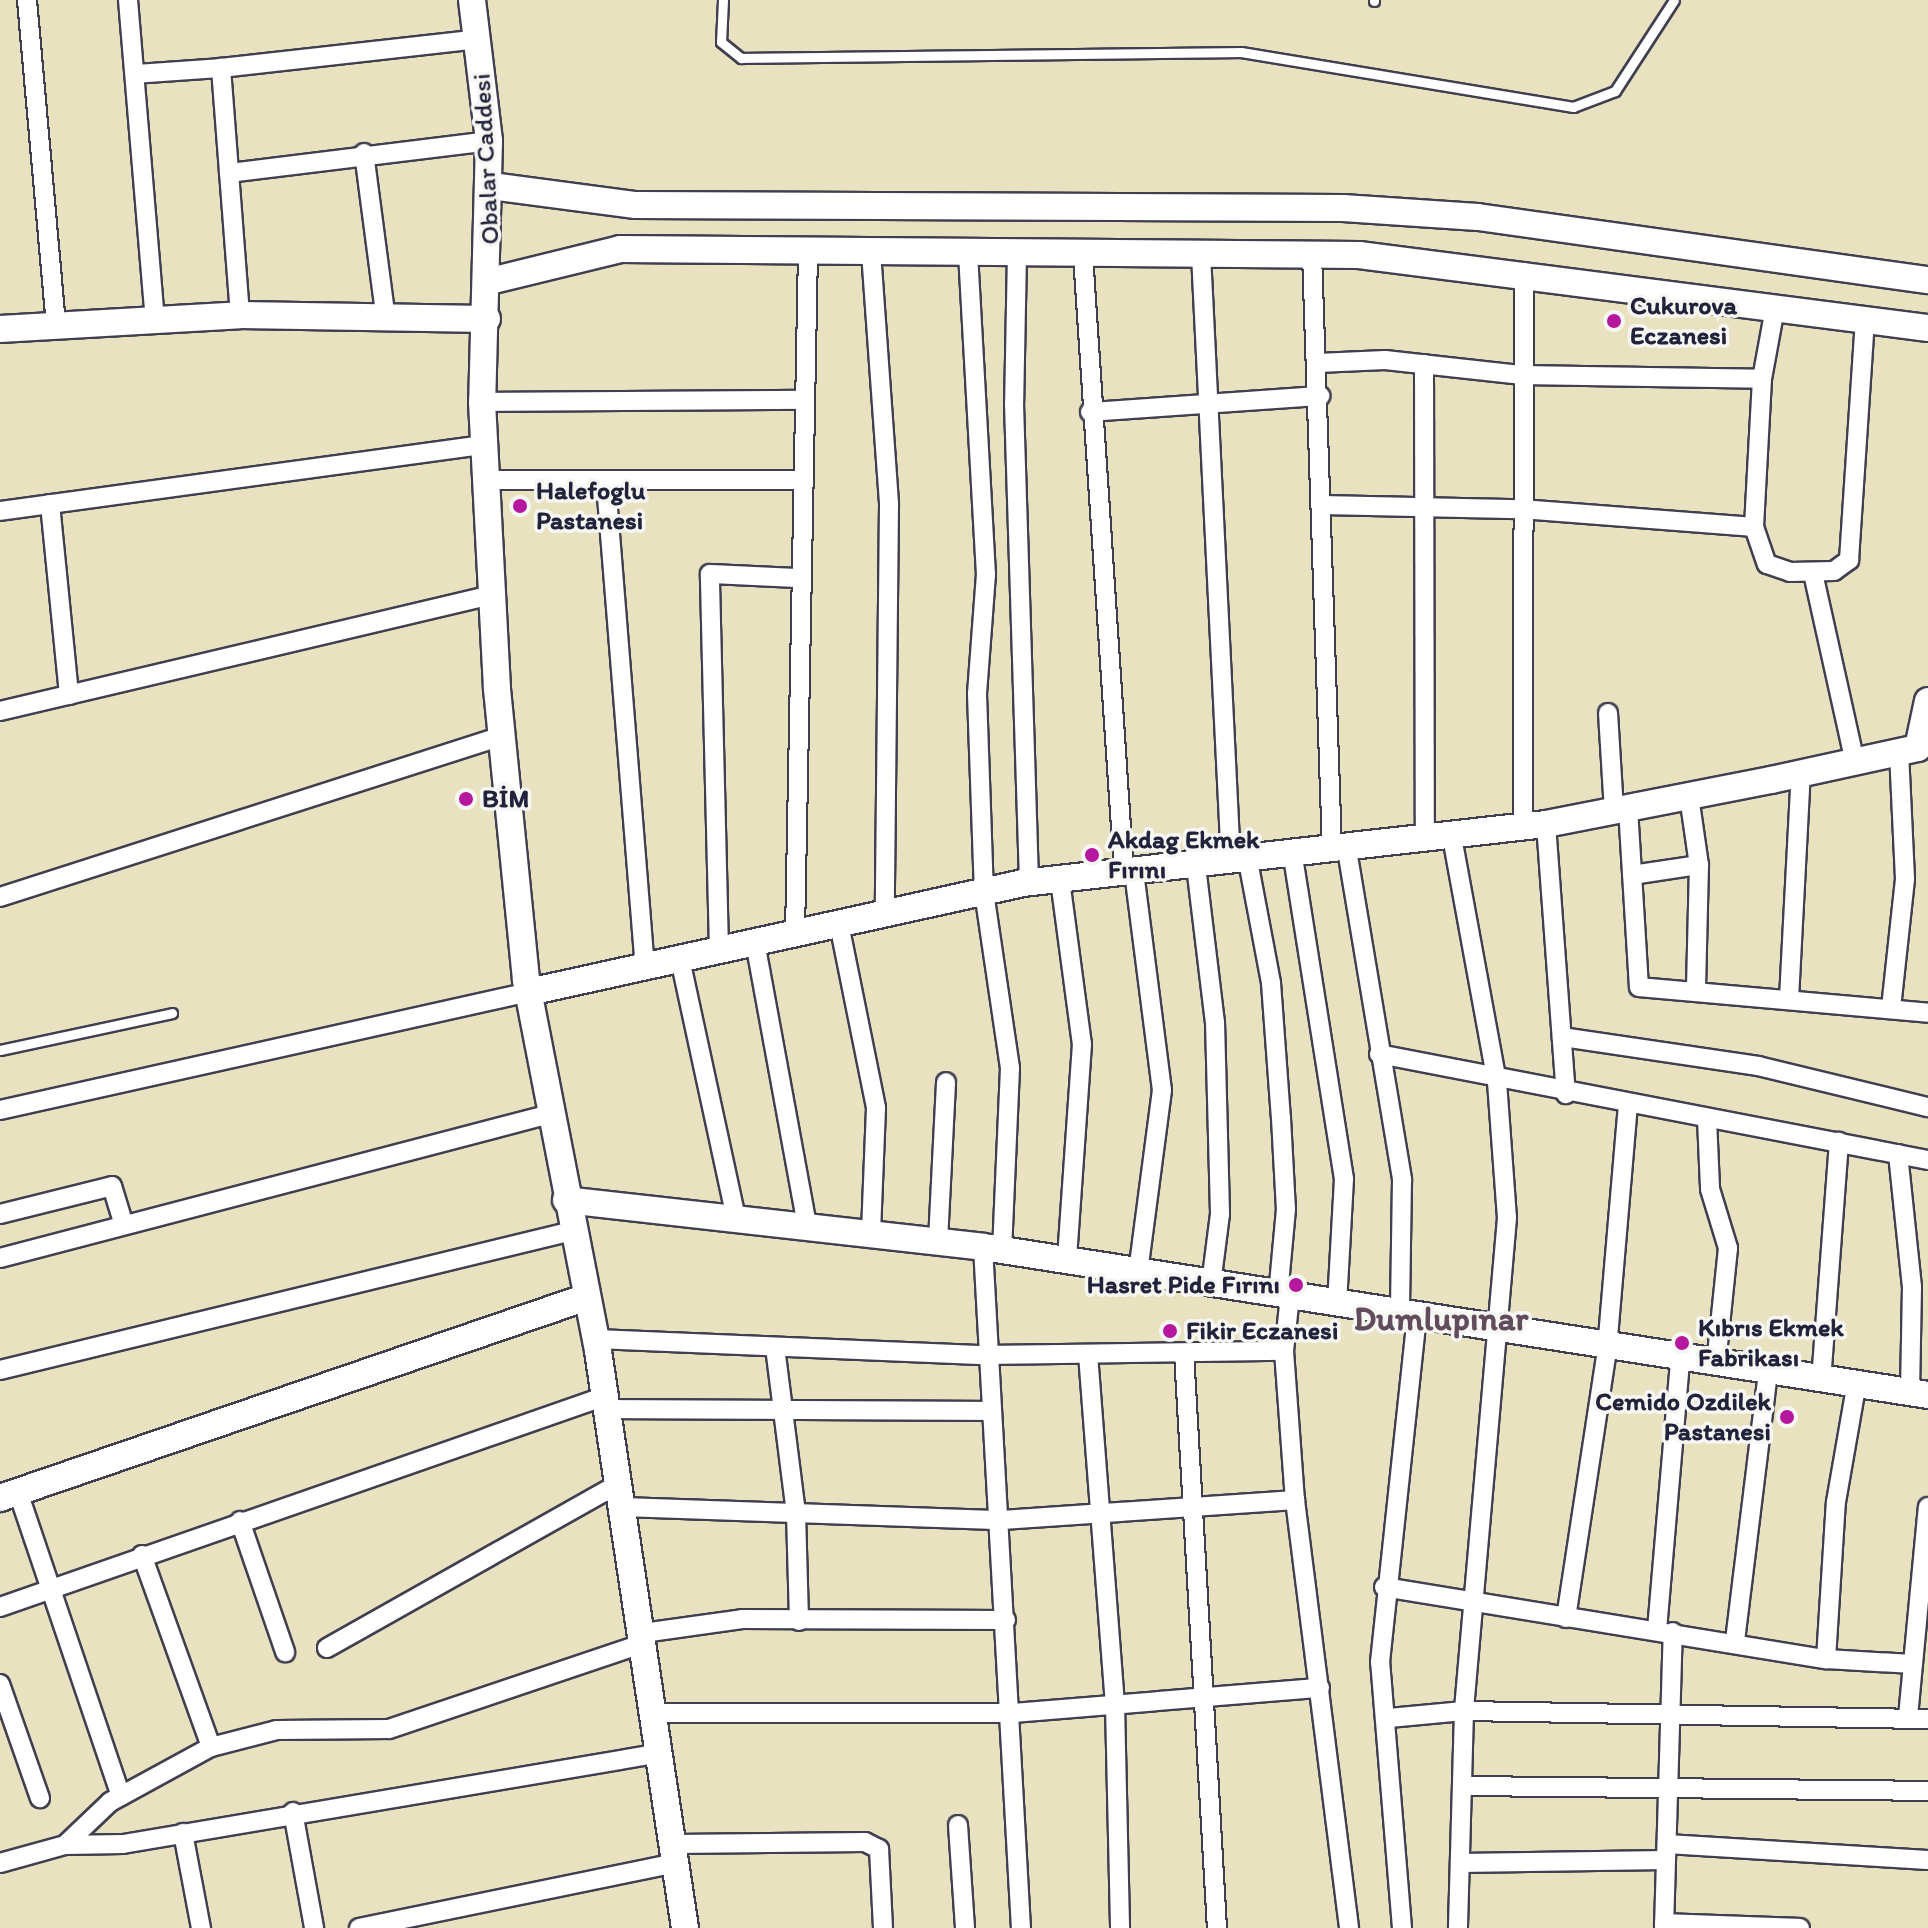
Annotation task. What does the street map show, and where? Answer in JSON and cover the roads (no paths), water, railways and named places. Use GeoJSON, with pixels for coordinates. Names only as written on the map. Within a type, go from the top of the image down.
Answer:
{"type":"FeatureCollection","features":[{"type":"Feature","properties":{"kind":"main road","name":"Obalar Caddesi"},"geometry":{"type":"LineString","coordinates":[[472,0],[489,141],[491,186],[490,281],[482,402],[492,595],[502,736],[529,992],[566,1200],[607,1402],[685,1928]]}},
{"type":"Feature","properties":{"kind":"main road"},"geometry":{"type":"LineString","coordinates":[[491,186],[636,205],[1343,208],[1601,232],[1928,280]]}},
{"type":"Feature","properties":{"kind":"main road"},"geometry":{"type":"LineString","coordinates":[[490,281],[620,249],[1083,255],[1312,254],[1524,272],[1928,328]]}},
{"type":"Feature","properties":{"kind":"main road"},"geometry":{"type":"LineString","coordinates":[[0,329],[240,315],[385,313],[487,319]]}},
{"type":"Feature","properties":{"kind":"main road"},"geometry":{"type":"LineString","coordinates":[[529,992],[1029,883],[1293,857],[1535,826],[1855,762],[1918,748],[1928,701]]}},
{"type":"Feature","properties":{"kind":"main road"},"geometry":{"type":"LineString","coordinates":[[566,1200],[938,1241],[1607,1349],[1856,1387],[1919,1393]]}},
{"type":"Feature","properties":{"kind":"main road"},"geometry":{"type":"LineString","coordinates":[[9,1495],[587,1297]]}},
{"type":"Feature","properties":{"kind":"street"},"geometry":{"type":"LineString","coordinates":[[27,0],[56,325]]}},
{"type":"Feature","properties":{"kind":"street"},"geometry":{"type":"LineString","coordinates":[[128,0],[155,320]]}},
{"type":"Feature","properties":{"kind":"street"},"geometry":{"type":"LineString","coordinates":[[135,74],[221,68],[478,39]]}},
{"type":"Feature","properties":{"kind":"street"},"geometry":{"type":"LineString","coordinates":[[221,68],[240,315]]}},
{"type":"Feature","properties":{"kind":"street"},"geometry":{"type":"LineString","coordinates":[[229,173],[364,153],[489,141]]}},
{"type":"Feature","properties":{"kind":"street"},"geometry":{"type":"LineString","coordinates":[[364,153],[385,313]]}},
{"type":"Feature","properties":{"kind":"street"},"geometry":{"type":"LineString","coordinates":[[795,934],[798,578],[808,251]]}},
{"type":"Feature","properties":{"kind":"street"},"geometry":{"type":"LineString","coordinates":[[871,252],[889,505],[885,914]]}},
{"type":"Feature","properties":{"kind":"street"},"geometry":{"type":"LineString","coordinates":[[968,253],[986,574],[977,694],[984,892],[1010,1068],[985,1355],[1002,1520],[1021,1928]]}},
{"type":"Feature","properties":{"kind":"street"},"geometry":{"type":"LineString","coordinates":[[1017,253],[1014,404],[1029,883]]}},
{"type":"Feature","properties":{"kind":"street"},"geometry":{"type":"LineString","coordinates":[[1201,254],[1207,401],[1240,862],[1271,983],[1286,1209],[1284,1351],[1295,1500],[1349,1928]]}},
{"type":"Feature","properties":{"kind":"street"},"geometry":{"type":"LineString","coordinates":[[1312,254],[1340,851],[1402,1180],[1408,1316],[1380,1662],[1389,1718],[1402,1928]]}},
{"type":"Feature","properties":{"kind":"street"},"geometry":{"type":"LineString","coordinates":[[1083,255],[1090,412],[1114,637],[1129,873],[1162,1090],[1138,1273]]}},
{"type":"Feature","properties":{"kind":"street"},"geometry":{"type":"LineString","coordinates":[[1524,272],[1520,375],[1521,509],[1535,826],[1562,1037],[1566,1094]]}},
{"type":"Feature","properties":{"kind":"street"},"geometry":{"type":"LineString","coordinates":[[1775,308],[1762,379],[1754,527],[1767,564],[1813,573],[1849,560],[1865,320]]}},
{"type":"Feature","properties":{"kind":"street"},"geometry":{"type":"LineString","coordinates":[[1318,363],[1424,364],[1520,375],[1762,379]]}},
{"type":"Feature","properties":{"kind":"street"},"geometry":{"type":"LineString","coordinates":[[1424,364],[1425,840]]}},
{"type":"Feature","properties":{"kind":"street"},"geometry":{"type":"LineString","coordinates":[[1090,412],[1207,401],[1320,396]]}},
{"type":"Feature","properties":{"kind":"street"},"geometry":{"type":"LineString","coordinates":[[482,402],[802,400]]}},
{"type":"Feature","properties":{"kind":"street"},"geometry":{"type":"LineString","coordinates":[[0,511],[484,445]]}},
{"type":"Feature","properties":{"kind":"street"},"geometry":{"type":"LineString","coordinates":[[486,480],[606,484],[800,480]]}},
{"type":"Feature","properties":{"kind":"street"},"geometry":{"type":"LineString","coordinates":[[606,484],[645,967]]}},
{"type":"Feature","properties":{"kind":"street"},"geometry":{"type":"LineString","coordinates":[[50,504],[69,695]]}},
{"type":"Feature","properties":{"kind":"street"},"geometry":{"type":"LineString","coordinates":[[1322,505],[1423,504],[1754,527]]}},
{"type":"Feature","properties":{"kind":"street"},"geometry":{"type":"LineString","coordinates":[[1813,573],[1855,762]]}},
{"type":"Feature","properties":{"kind":"street"},"geometry":{"type":"LineString","coordinates":[[719,950],[710,574],[798,578]]}},
{"type":"Feature","properties":{"kind":"street"},"geometry":{"type":"LineString","coordinates":[[0,711],[492,595]]}},
{"type":"Feature","properties":{"kind":"street"},"geometry":{"type":"LineString","coordinates":[[1608,713],[1632,875],[1639,987],[1696,987],[1928,1013]]}},
{"type":"Feature","properties":{"kind":"street"},"geometry":{"type":"LineString","coordinates":[[0,897],[502,736]]}},
{"type":"Feature","properties":{"kind":"street"},"geometry":{"type":"LineString","coordinates":[[1891,1008],[1905,879],[1899,751]]}},
{"type":"Feature","properties":{"kind":"street"},"geometry":{"type":"LineString","coordinates":[[1789,999],[1801,773]]}},
{"type":"Feature","properties":{"kind":"street"},"geometry":{"type":"LineString","coordinates":[[1689,796],[1699,865],[1696,987]]}},
{"type":"Feature","properties":{"kind":"street"},"geometry":{"type":"LineString","coordinates":[[1452,837],[1497,1082],[1507,1218],[1500,1330],[1472,1598],[1464,1711],[1458,1928]]}},
{"type":"Feature","properties":{"kind":"street"},"geometry":{"type":"LineString","coordinates":[[1293,857],[1344,1179],[1337,1304]]}},
{"type":"Feature","properties":{"kind":"street"},"geometry":{"type":"LineString","coordinates":[[1632,875],[1699,865]]}},
{"type":"Feature","properties":{"kind":"street"},"geometry":{"type":"LineString","coordinates":[[1196,866],[1217,1053],[1220,1214],[1211,1284]]}},
{"type":"Feature","properties":{"kind":"street"},"geometry":{"type":"LineString","coordinates":[[1060,880],[1082,1044],[1067,1261]]}},
{"type":"Feature","properties":{"kind":"street"},"geometry":{"type":"LineString","coordinates":[[839,924],[876,1108],[871,1232]]}},
{"type":"Feature","properties":{"kind":"street"},"geometry":{"type":"LineString","coordinates":[[755,942],[807,1225]]}},
{"type":"Feature","properties":{"kind":"street"},"geometry":{"type":"LineString","coordinates":[[680,959],[736,1217]]}},
{"type":"Feature","properties":{"kind":"street"},"geometry":{"type":"LineString","coordinates":[[0,1110],[529,992]]}},
{"type":"Feature","properties":{"kind":"street"},"geometry":{"type":"LineString","coordinates":[[1562,1037],[1758,1066],[1928,1107]]}},
{"type":"Feature","properties":{"kind":"street"},"geometry":{"type":"LineString","coordinates":[[1379,1054],[1497,1082],[1928,1160]]}},
{"type":"Feature","properties":{"kind":"street"},"geometry":{"type":"LineString","coordinates":[[938,1241],[946,1082]]}},
{"type":"Feature","properties":{"kind":"street"},"geometry":{"type":"LineString","coordinates":[[1566,1618],[1607,1349],[1628,1105]]}},
{"type":"Feature","properties":{"kind":"street"},"geometry":{"type":"LineString","coordinates":[[0,1258],[123,1223],[550,1114]]}},
{"type":"Feature","properties":{"kind":"street"},"geometry":{"type":"LineString","coordinates":[[1707,1119],[1710,1189],[1728,1248],[1716,1365]]}},
{"type":"Feature","properties":{"kind":"street"},"geometry":{"type":"LineString","coordinates":[[1821,1381],[1839,1142]]}},
{"type":"Feature","properties":{"kind":"street"},"geometry":{"type":"LineString","coordinates":[[1898,1154],[1919,1393]]}},
{"type":"Feature","properties":{"kind":"street"},"geometry":{"type":"LineString","coordinates":[[0,1214],[112,1186],[123,1223]]}},
{"type":"Feature","properties":{"kind":"street"},"geometry":{"type":"LineString","coordinates":[[0,1370],[572,1231]]}},
{"type":"Feature","properties":{"kind":"street"},"geometry":{"type":"LineString","coordinates":[[596,1339],[985,1355],[1284,1351]]}},
{"type":"Feature","properties":{"kind":"street"},"geometry":{"type":"LineString","coordinates":[[775,1347],[786,1414],[796,1513],[799,1621]]}},
{"type":"Feature","properties":{"kind":"street"},"geometry":{"type":"LineString","coordinates":[[1184,1353],[1198,1506],[1217,1928]]}},
{"type":"Feature","properties":{"kind":"street"},"geometry":{"type":"LineString","coordinates":[[1088,1354],[1115,1705],[1120,1928]]}},
{"type":"Feature","properties":{"kind":"street"},"geometry":{"type":"LineString","coordinates":[[1680,1359],[1665,1631],[1671,1713],[1664,1926],[1800,1928]]}},
{"type":"Feature","properties":{"kind":"street"},"geometry":{"type":"LineString","coordinates":[[1735,1641],[1768,1373]]}},
{"type":"Feature","properties":{"kind":"street"},"geometry":{"type":"LineString","coordinates":[[1826,1659],[1836,1502],[1856,1387]]}},
{"type":"Feature","properties":{"kind":"street"},"geometry":{"type":"LineString","coordinates":[[0,1607],[240,1521],[607,1402],[786,1414],[990,1411]]}},
{"type":"Feature","properties":{"kind":"street"},"geometry":{"type":"LineString","coordinates":[[9,1495],[50,1589],[121,1796]]}},
{"type":"Feature","properties":{"kind":"street"},"geometry":{"type":"LineString","coordinates":[[327,1648],[622,1495],[796,1513],[1002,1520],[1295,1500]]}},
{"type":"Feature","properties":{"kind":"street"},"geometry":{"type":"LineString","coordinates":[[1908,1717],[1928,1507]]}},
{"type":"Feature","properties":{"kind":"street"},"geometry":{"type":"LineString","coordinates":[[240,1521],[285,1652]]}},
{"type":"Feature","properties":{"kind":"street"},"geometry":{"type":"LineString","coordinates":[[142,1555],[211,1747]]}},
{"type":"Feature","properties":{"kind":"street"},"geometry":{"type":"LineString","coordinates":[[1384,1587],[1472,1598],[1566,1618],[1735,1641],[1826,1659],[1913,1664]]}},
{"type":"Feature","properties":{"kind":"street"},"geometry":{"type":"LineString","coordinates":[[65,1845],[121,1796],[211,1747],[277,1730],[389,1729],[643,1638],[742,1619],[1006,1620]]}},
{"type":"Feature","properties":{"kind":"street"},"geometry":{"type":"LineString","coordinates":[[0,1684],[40,1798]]}},
{"type":"Feature","properties":{"kind":"street"},"geometry":{"type":"LineString","coordinates":[[654,1713],[1013,1713],[1320,1688]]}},
{"type":"Feature","properties":{"kind":"street"},"geometry":{"type":"LineString","coordinates":[[1389,1718],[1464,1711],[1928,1719]]}},
{"type":"Feature","properties":{"kind":"street"},"geometry":{"type":"LineString","coordinates":[[0,1863],[65,1845],[183,1833],[293,1812],[661,1753]]}},
{"type":"Feature","properties":{"kind":"street"},"geometry":{"type":"LineString","coordinates":[[1463,1786],[1670,1784],[1928,1791]]}},
{"type":"Feature","properties":{"kind":"street"},"geometry":{"type":"LineString","coordinates":[[293,1812],[314,1928]]}},
{"type":"Feature","properties":{"kind":"street"},"geometry":{"type":"LineString","coordinates":[[958,1825],[965,1928]]}},
{"type":"Feature","properties":{"kind":"street"},"geometry":{"type":"LineString","coordinates":[[183,1833],[201,1928]]}},
{"type":"Feature","properties":{"kind":"street"},"geometry":{"type":"LineString","coordinates":[[359,1928],[675,1853],[865,1842],[879,1849],[883,1928]]}},
{"type":"Feature","properties":{"kind":"street"},"geometry":{"type":"LineString","coordinates":[[1460,1863],[1667,1852],[1928,1860]]}},
{"type":"Feature","properties":{"kind":"lane"},"geometry":{"type":"LineString","coordinates":[[723,0],[721,42],[741,58],[1241,52],[1573,107],[1615,91],[1674,0]]}},
{"type":"Feature","properties":{"kind":"lane"},"geometry":{"type":"LineString","coordinates":[[0,1050],[172,1013]]}},
{"type":"Feature","properties":{"kind":"place","name":"Cukurova Eczanesi"},"geometry":{"type":"Point","coordinates":[1614,321]}},
{"type":"Feature","properties":{"kind":"place","name":"Halefoglu Pastanesi"},"geometry":{"type":"Point","coordinates":[520,506]}},
{"type":"Feature","properties":{"kind":"place","name":"BİM"},"geometry":{"type":"Point","coordinates":[466,799]}},
{"type":"Feature","properties":{"kind":"place","name":"Akdag Ekmek Fırını"},"geometry":{"type":"Point","coordinates":[1092,855]}},
{"type":"Feature","properties":{"kind":"place","name":"Hasret Pide Fırını"},"geometry":{"type":"Point","coordinates":[1296,1285]}},
{"type":"Feature","properties":{"kind":"place","name":"Fikir Eczanesi"},"geometry":{"type":"Point","coordinates":[1170,1331]}},
{"type":"Feature","properties":{"kind":"place","name":"Kıbrıs Ekmek Fabrikası"},"geometry":{"type":"Point","coordinates":[1682,1343]}},
{"type":"Feature","properties":{"kind":"place","name":"Cemido Ozdilek Pastanesi"},"geometry":{"type":"Point","coordinates":[1787,1417]}},
{"type":"Feature","properties":{"kind":"district","name":"Dumlupınar"},"geometry":{"type":"Point","coordinates":[1441,1319]}}]}
